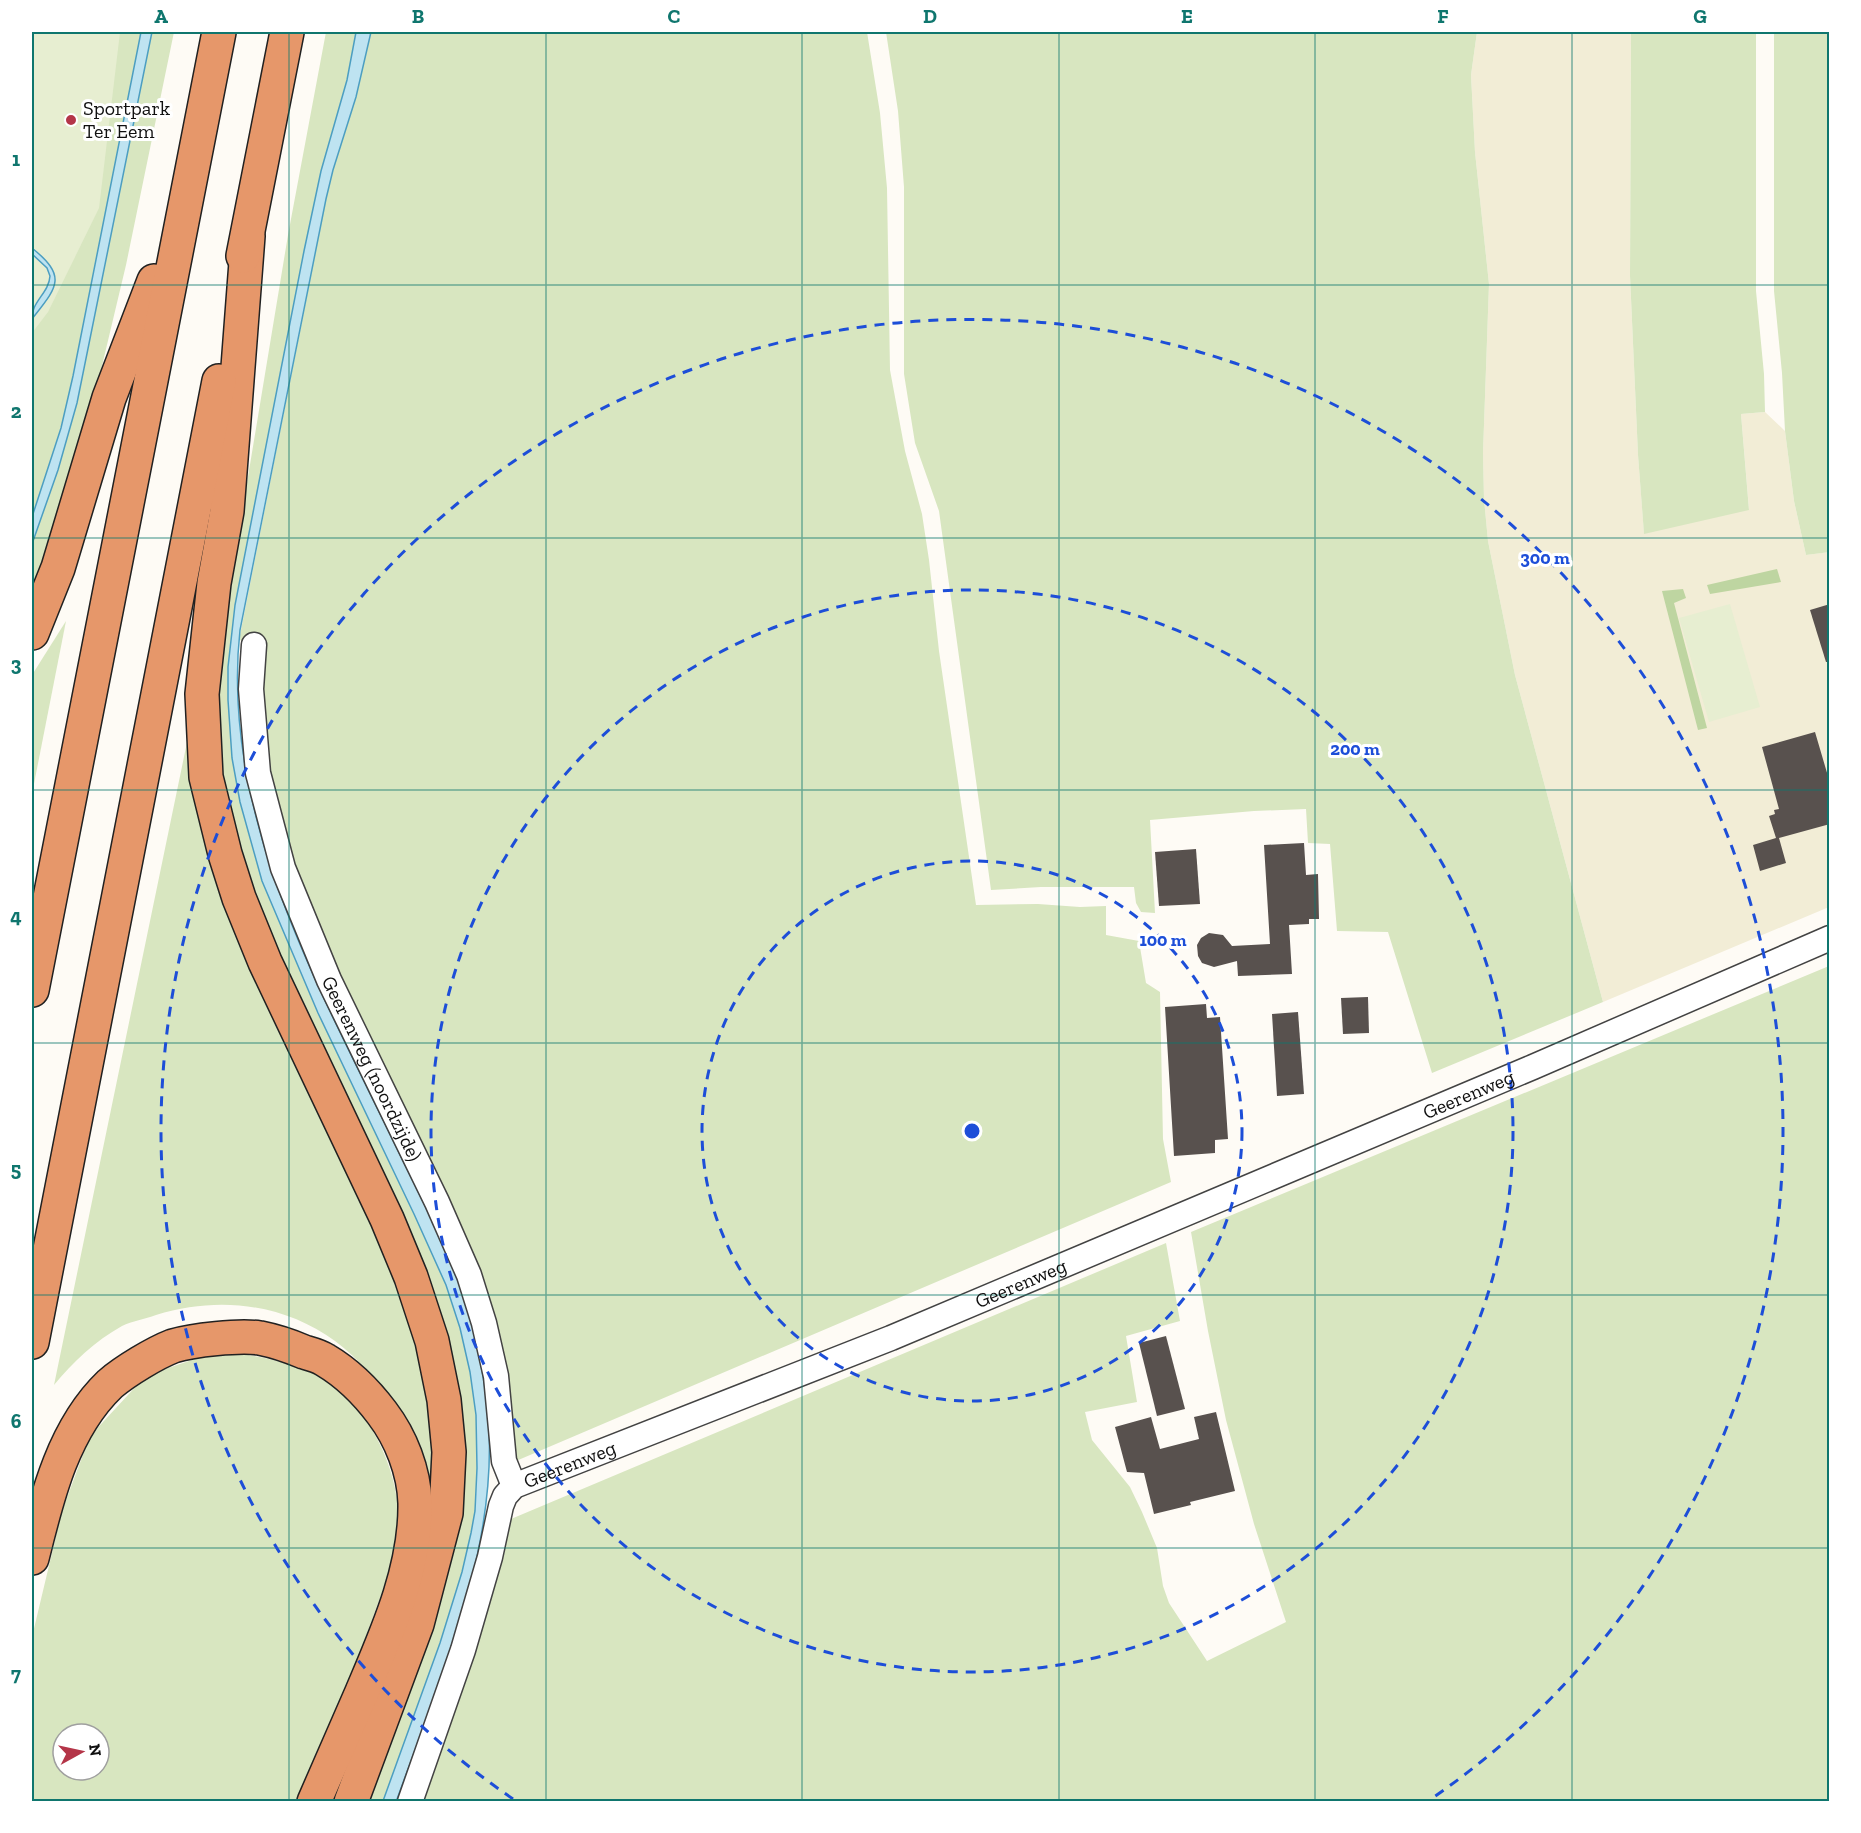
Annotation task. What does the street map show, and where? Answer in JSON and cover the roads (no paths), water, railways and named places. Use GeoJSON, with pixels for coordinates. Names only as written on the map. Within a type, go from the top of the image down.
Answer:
{"type":"FeatureCollection","features":[{"type":"Feature","properties":{"kind":"highway"},"geometry":{"type":"LineString","coordinates":[[32,990],[219,32]]}},
{"type":"Feature","properties":{"kind":"highway"},"geometry":{"type":"LineString","coordinates":[[32,1342],[287,32]]}},
{"type":"Feature","properties":{"kind":"highway"},"geometry":{"type":"LineString","coordinates":[[32,633],[58,568],[110,399],[187,195]]}},
{"type":"Feature","properties":{"kind":"highway"},"geometry":{"type":"LineString","coordinates":[[248,236],[227,511],[214,583],[202,694],[206,777],[228,865],[265,962],[387,1219],[411,1277],[432,1341],[444,1400],[449,1452],[446,1513],[417,1624],[351,1802]]}},
{"type":"Feature","properties":{"kind":"highway"},"geometry":{"type":"LineString","coordinates":[[32,1558],[46,1502],[64,1453],[87,1410],[111,1383],[145,1361],[174,1346],[227,1337],[260,1338],[325,1360],[353,1381],[374,1402],[394,1430],[408,1465],[415,1502],[410,1559],[386,1636],[314,1802]]}},
{"type":"Feature","properties":{"kind":"street","name":"Geerenweg (noordzijde)"},"geometry":{"type":"LineString","coordinates":[[254,645],[251,689],[258,773],[283,868],[329,980],[437,1202],[469,1275],[496,1376],[504,1461],[514,1486]]}},
{"type":"Feature","properties":{"kind":"street","name":"Geerenweg"},"geometry":{"type":"LineString","coordinates":[[410,1802],[463,1650],[481,1591],[501,1506],[505,1496],[514,1486],[902,1334],[1830,938]]}},
{"type":"Feature","properties":{"kind":"water"},"geometry":{"type":"Polygon","coordinates":[[[141,32],[152,32],[77,403],[58,470],[32,544],[32,517],[61,428],[73,376],[141,32]]]}},
{"type":"Feature","properties":{"kind":"water"},"geometry":{"type":"Polygon","coordinates":[[[356,32],[371,32],[356,97],[326,199],[240,630],[238,701],[246,772],[262,841],[286,908],[313,975],[449,1257],[471,1320],[485,1387],[489,1431],[488,1478],[483,1526],[473,1573],[445,1666],[396,1802],[383,1801],[440,1643],[462,1572],[475,1511],[476,1415],[470,1372],[460,1328],[446,1285],[318,1013],[262,881],[240,802],[232,758],[228,700],[228,667],[235,605],[304,251],[321,171],[347,80],[356,32]]]}},
{"type":"Feature","properties":{"kind":"water"},"geometry":{"type":"Polygon","coordinates":[[[32,248],[51,267],[55,282],[48,298],[32,319],[34,308],[47,288],[50,276],[47,268],[32,254],[32,248]]]}},
{"type":"Feature","properties":{"kind":"place","name":"Sportpark Ter Eem"},"geometry":{"type":"Point","coordinates":[71,120]}}]}
